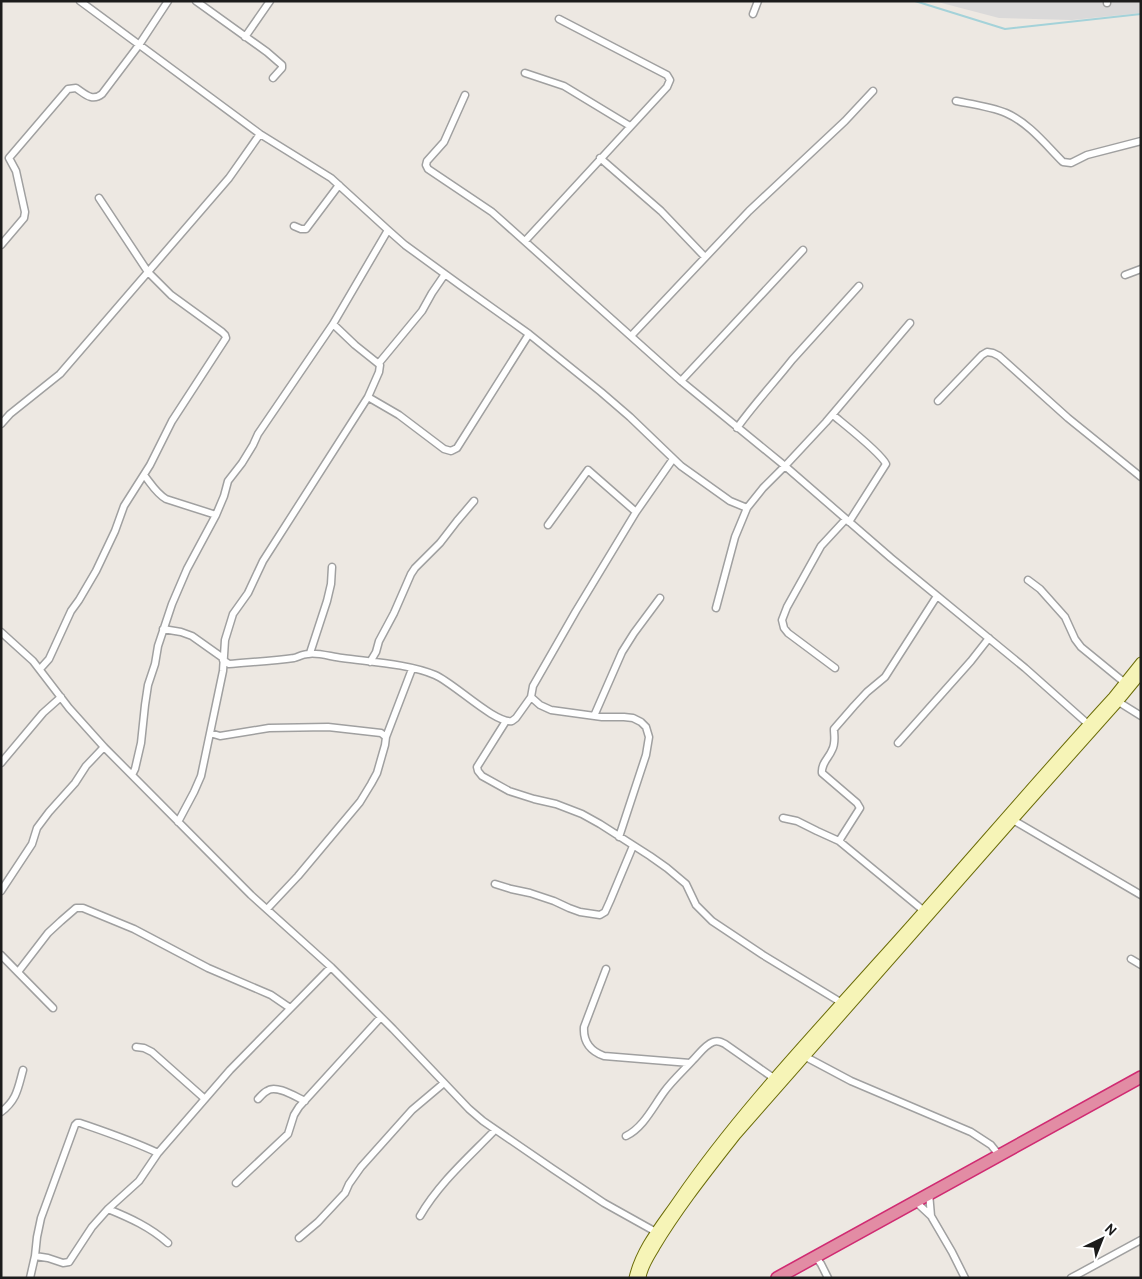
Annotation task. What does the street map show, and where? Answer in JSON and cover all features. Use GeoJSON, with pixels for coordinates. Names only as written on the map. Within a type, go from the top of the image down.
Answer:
{"type":"FeatureCollection","features":[{"type":"Feature","properties":{"kind":"highway"},"geometry":{"type":"LineString","coordinates":[[777,1278],[1141,1077]]}},
{"type":"Feature","properties":{"kind":"main road"},"geometry":{"type":"LineString","coordinates":[[634,1278],[643,1254],[656,1232],[728,1134],[924,911],[1007,822],[1088,724],[1116,700],[1125,683],[1141,662]]}},
{"type":"Feature","properties":{"kind":"main road"},"geometry":{"type":"LineString","coordinates":[[641,1278],[645,1265],[667,1227],[736,1135],[1007,822],[1141,674]]}},
{"type":"Feature","properties":{"kind":"street"},"geometry":{"type":"LineString","coordinates":[[80,1],[260,134],[331,178],[388,230],[444,274],[529,334],[601,392],[689,472],[730,501],[747,508]]}},
{"type":"Feature","properties":{"kind":"street"},"geometry":{"type":"LineString","coordinates":[[9,158],[68,89],[76,88],[92,98],[102,94],[139,45],[168,1]]}},
{"type":"Feature","properties":{"kind":"street"},"geometry":{"type":"LineString","coordinates":[[196,1],[281,64],[282,68],[273,78]]}},
{"type":"Feature","properties":{"kind":"street"},"geometry":{"type":"LineString","coordinates":[[245,37],[270,1]]}},
{"type":"Feature","properties":{"kind":"street"},"geometry":{"type":"LineString","coordinates":[[754,14],[758,1]]}},
{"type":"Feature","properties":{"kind":"street"},"geometry":{"type":"LineString","coordinates":[[524,241],[666,87],[670,80],[667,75],[559,19]]}},
{"type":"Feature","properties":{"kind":"street"},"geometry":{"type":"LineString","coordinates":[[525,72],[564,86],[630,126]]}},
{"type":"Feature","properties":{"kind":"street"},"geometry":{"type":"LineString","coordinates":[[631,336],[749,211],[845,121],[873,91]]}},
{"type":"Feature","properties":{"kind":"street"},"geometry":{"type":"LineString","coordinates":[[465,95],[444,142],[427,161],[426,165],[432,172],[492,212],[681,382],[785,466],[1088,724]]}},
{"type":"Feature","properties":{"kind":"street"},"geometry":{"type":"LineString","coordinates":[[956,101],[1004,112],[1012,116],[1025,125],[1063,162],[1067,163],[1087,155],[1141,141]]}},
{"type":"Feature","properties":{"kind":"street"},"geometry":{"type":"LineString","coordinates":[[1,424],[10,414],[60,374],[229,178],[260,134]]}},
{"type":"Feature","properties":{"kind":"street"},"geometry":{"type":"LineString","coordinates":[[1,157],[9,158]]}},
{"type":"Feature","properties":{"kind":"street"},"geometry":{"type":"LineString","coordinates":[[1,245],[24,218],[25,212],[16,171],[9,158]]}},
{"type":"Feature","properties":{"kind":"street"},"geometry":{"type":"LineString","coordinates":[[600,158],[660,211],[704,257]]}},
{"type":"Feature","properties":{"kind":"street"},"geometry":{"type":"LineString","coordinates":[[294,226],[306,229],[340,186]]}},
{"type":"Feature","properties":{"kind":"street"},"geometry":{"type":"LineString","coordinates":[[40,669],[49,659],[71,612],[100,562],[115,531],[124,506],[144,476],[172,421],[226,338],[222,332],[171,295],[148,272],[99,198]]}},
{"type":"Feature","properties":{"kind":"street"},"geometry":{"type":"LineString","coordinates":[[132,775],[136,769],[141,743],[148,684],[163,630],[182,580],[216,515],[230,478],[242,463],[258,434],[333,324],[388,230]]}},
{"type":"Feature","properties":{"kind":"street"},"geometry":{"type":"LineString","coordinates":[[681,382],[803,250]]}},
{"type":"Feature","properties":{"kind":"street"},"geometry":{"type":"LineString","coordinates":[[1125,275],[1141,268]]}},
{"type":"Feature","properties":{"kind":"street"},"geometry":{"type":"LineString","coordinates":[[178,822],[198,784],[221,680],[227,632],[233,614],[248,593],[263,561],[368,397],[379,372],[379,363],[422,311],[444,274]]}},
{"type":"Feature","properties":{"kind":"street"},"geometry":{"type":"LineString","coordinates":[[737,428],[756,402],[792,360],[859,286]]}},
{"type":"Feature","properties":{"kind":"street"},"geometry":{"type":"LineString","coordinates":[[716,608],[735,538],[747,508],[763,488],[833,415],[910,323]]}},
{"type":"Feature","properties":{"kind":"street"},"geometry":{"type":"LineString","coordinates":[[333,324],[355,345],[379,363]]}},
{"type":"Feature","properties":{"kind":"street"},"geometry":{"type":"LineString","coordinates":[[368,397],[399,415],[444,448],[451,451],[457,448],[529,334]]}},
{"type":"Feature","properties":{"kind":"street"},"geometry":{"type":"LineString","coordinates":[[938,401],[982,356],[987,352],[994,353],[1068,418],[1141,477]]}},
{"type":"Feature","properties":{"kind":"street"},"geometry":{"type":"LineString","coordinates":[[833,415],[883,459],[886,464],[847,520],[821,546],[814,556],[782,620],[784,628],[788,632],[835,668]]}},
{"type":"Feature","properties":{"kind":"street"},"geometry":{"type":"LineString","coordinates":[[163,630],[181,632],[192,636],[229,664],[295,657],[310,653],[426,671],[454,686],[480,706],[506,721],[512,721],[531,697],[533,686],[636,512],[673,459]]}},
{"type":"Feature","properties":{"kind":"street"},"geometry":{"type":"LineString","coordinates":[[548,525],[588,470],[636,512]]}},
{"type":"Feature","properties":{"kind":"street"},"geometry":{"type":"LineString","coordinates":[[144,476],[152,488],[166,499],[216,515]]}},
{"type":"Feature","properties":{"kind":"street"},"geometry":{"type":"LineString","coordinates":[[370,662],[412,574],[474,501]]}},
{"type":"Feature","properties":{"kind":"street"},"geometry":{"type":"LineString","coordinates":[[310,653],[332,584],[332,567]]}},
{"type":"Feature","properties":{"kind":"street"},"geometry":{"type":"LineString","coordinates":[[1028,580],[1040,589],[1065,617],[1075,639],[1082,647],[1125,683]]}},
{"type":"Feature","properties":{"kind":"street"},"geometry":{"type":"LineString","coordinates":[[839,840],[860,808],[857,803],[822,772],[822,765],[833,749],[835,741],[834,729],[867,692],[885,677],[937,596]]}},
{"type":"Feature","properties":{"kind":"street"},"geometry":{"type":"LineString","coordinates":[[594,716],[622,652],[660,598]]}},
{"type":"Feature","properties":{"kind":"street"},"geometry":{"type":"LineString","coordinates":[[1,632],[27,654],[104,747],[251,895],[330,967],[381,1017],[483,1122],[604,1203],[656,1232]]}},
{"type":"Feature","properties":{"kind":"street"},"geometry":{"type":"LineString","coordinates":[[898,743],[971,661],[988,638]]}},
{"type":"Feature","properties":{"kind":"street"},"geometry":{"type":"LineString","coordinates":[[376,652],[378,663]]}},
{"type":"Feature","properties":{"kind":"street"},"geometry":{"type":"LineString","coordinates":[[266,909],[298,876],[360,802],[371,784],[377,773],[386,737],[412,669]]}},
{"type":"Feature","properties":{"kind":"street"},"geometry":{"type":"LineString","coordinates":[[1,763],[43,713],[62,697]]}},
{"type":"Feature","properties":{"kind":"street"},"geometry":{"type":"LineString","coordinates":[[531,697],[540,705],[551,710],[594,716],[633,718],[641,722],[648,731],[646,755],[619,837]]}},
{"type":"Feature","properties":{"kind":"street"},"geometry":{"type":"LineString","coordinates":[[1116,700],[1141,716]]}},
{"type":"Feature","properties":{"kind":"street"},"geometry":{"type":"LineString","coordinates":[[506,721],[477,767],[479,773],[509,791],[534,800],[556,804],[582,814],[600,824],[667,868],[686,884],[696,905],[712,921],[763,955],[842,1003]]}},
{"type":"Feature","properties":{"kind":"street"},"geometry":{"type":"LineString","coordinates":[[210,733],[220,736],[269,728],[328,727],[381,733],[386,737]]}},
{"type":"Feature","properties":{"kind":"street"},"geometry":{"type":"LineString","coordinates":[[1,892],[32,844],[37,828],[75,783],[86,766],[104,747]]}},
{"type":"Feature","properties":{"kind":"street"},"geometry":{"type":"LineString","coordinates":[[783,818],[797,821],[817,832],[839,840],[924,911]]}},
{"type":"Feature","properties":{"kind":"street"},"geometry":{"type":"LineString","coordinates":[[1007,822],[1141,895]]}},
{"type":"Feature","properties":{"kind":"street"},"geometry":{"type":"LineString","coordinates":[[496,884],[554,901],[580,912],[600,915],[605,912],[610,902],[632,846]]}},
{"type":"Feature","properties":{"kind":"street"},"geometry":{"type":"LineString","coordinates":[[18,972],[48,933],[76,908],[84,908],[134,929],[208,968],[271,995],[290,1008]]}},
{"type":"Feature","properties":{"kind":"street"},"geometry":{"type":"LineString","coordinates":[[1,955],[53,1008]]}},
{"type":"Feature","properties":{"kind":"street"},"geometry":{"type":"LineString","coordinates":[[1131,960],[1141,965]]}},
{"type":"Feature","properties":{"kind":"street"},"geometry":{"type":"LineString","coordinates":[[35,1256],[63,1263],[69,1262],[92,1227],[108,1209],[140,1181],[158,1153],[205,1099],[237,1063],[330,967]]}},
{"type":"Feature","properties":{"kind":"street"},"geometry":{"type":"LineString","coordinates":[[606,970],[584,1027],[585,1040],[588,1046],[604,1056],[690,1063]]}},
{"type":"Feature","properties":{"kind":"street"},"geometry":{"type":"LineString","coordinates":[[236,1184],[288,1134],[294,1115],[305,1101],[381,1017]]}},
{"type":"Feature","properties":{"kind":"street"},"geometry":{"type":"LineString","coordinates":[[626,1136],[633,1133],[665,1090],[704,1048],[712,1042],[717,1041],[724,1044],[775,1079]]}},
{"type":"Feature","properties":{"kind":"street"},"geometry":{"type":"LineString","coordinates":[[136,1047],[152,1052],[205,1099]]}},
{"type":"Feature","properties":{"kind":"street"},"geometry":{"type":"LineString","coordinates":[[804,1056],[851,1081],[971,1132],[991,1146],[999,1155]]}},
{"type":"Feature","properties":{"kind":"street"},"geometry":{"type":"LineString","coordinates":[[1,1112],[16,1096],[23,1070]]}},
{"type":"Feature","properties":{"kind":"street"},"geometry":{"type":"LineString","coordinates":[[299,1238],[318,1222],[345,1193],[361,1167],[412,1110],[444,1083]]}},
{"type":"Feature","properties":{"kind":"street"},"geometry":{"type":"LineString","coordinates":[[258,1099],[268,1089],[274,1089],[284,1091],[305,1101]]}},
{"type":"Feature","properties":{"kind":"street"},"geometry":{"type":"LineString","coordinates":[[30,1278],[41,1218],[64,1152],[77,1123],[110,1133],[158,1153]]}},
{"type":"Feature","properties":{"kind":"street"},"geometry":{"type":"LineString","coordinates":[[420,1216],[427,1203],[448,1178],[495,1130]]}},
{"type":"Feature","properties":{"kind":"street"},"geometry":{"type":"LineString","coordinates":[[929,1193],[931,1216]]}},
{"type":"Feature","properties":{"kind":"street"},"geometry":{"type":"LineString","coordinates":[[915,1201],[931,1216],[965,1278]]}},
{"type":"Feature","properties":{"kind":"street"},"geometry":{"type":"LineString","coordinates":[[108,1209],[147,1226],[168,1243]]}},
{"type":"Feature","properties":{"kind":"street"},"geometry":{"type":"LineString","coordinates":[[1071,1278],[1141,1240]]}},
{"type":"Feature","properties":{"kind":"street"},"geometry":{"type":"LineString","coordinates":[[815,1256],[822,1264],[828,1278]]}},
{"type":"Feature","properties":{"kind":"shaded area"},"geometry":{"type":"Polygon","coordinates":[[[934,1],[1141,1],[1141,13],[1072,20],[999,18],[934,1]]]}},
{"type":"Feature","properties":{"kind":"waterway"},"geometry":{"type":"LineString","coordinates":[[915,1],[1005,29],[1141,14]]}}]}
